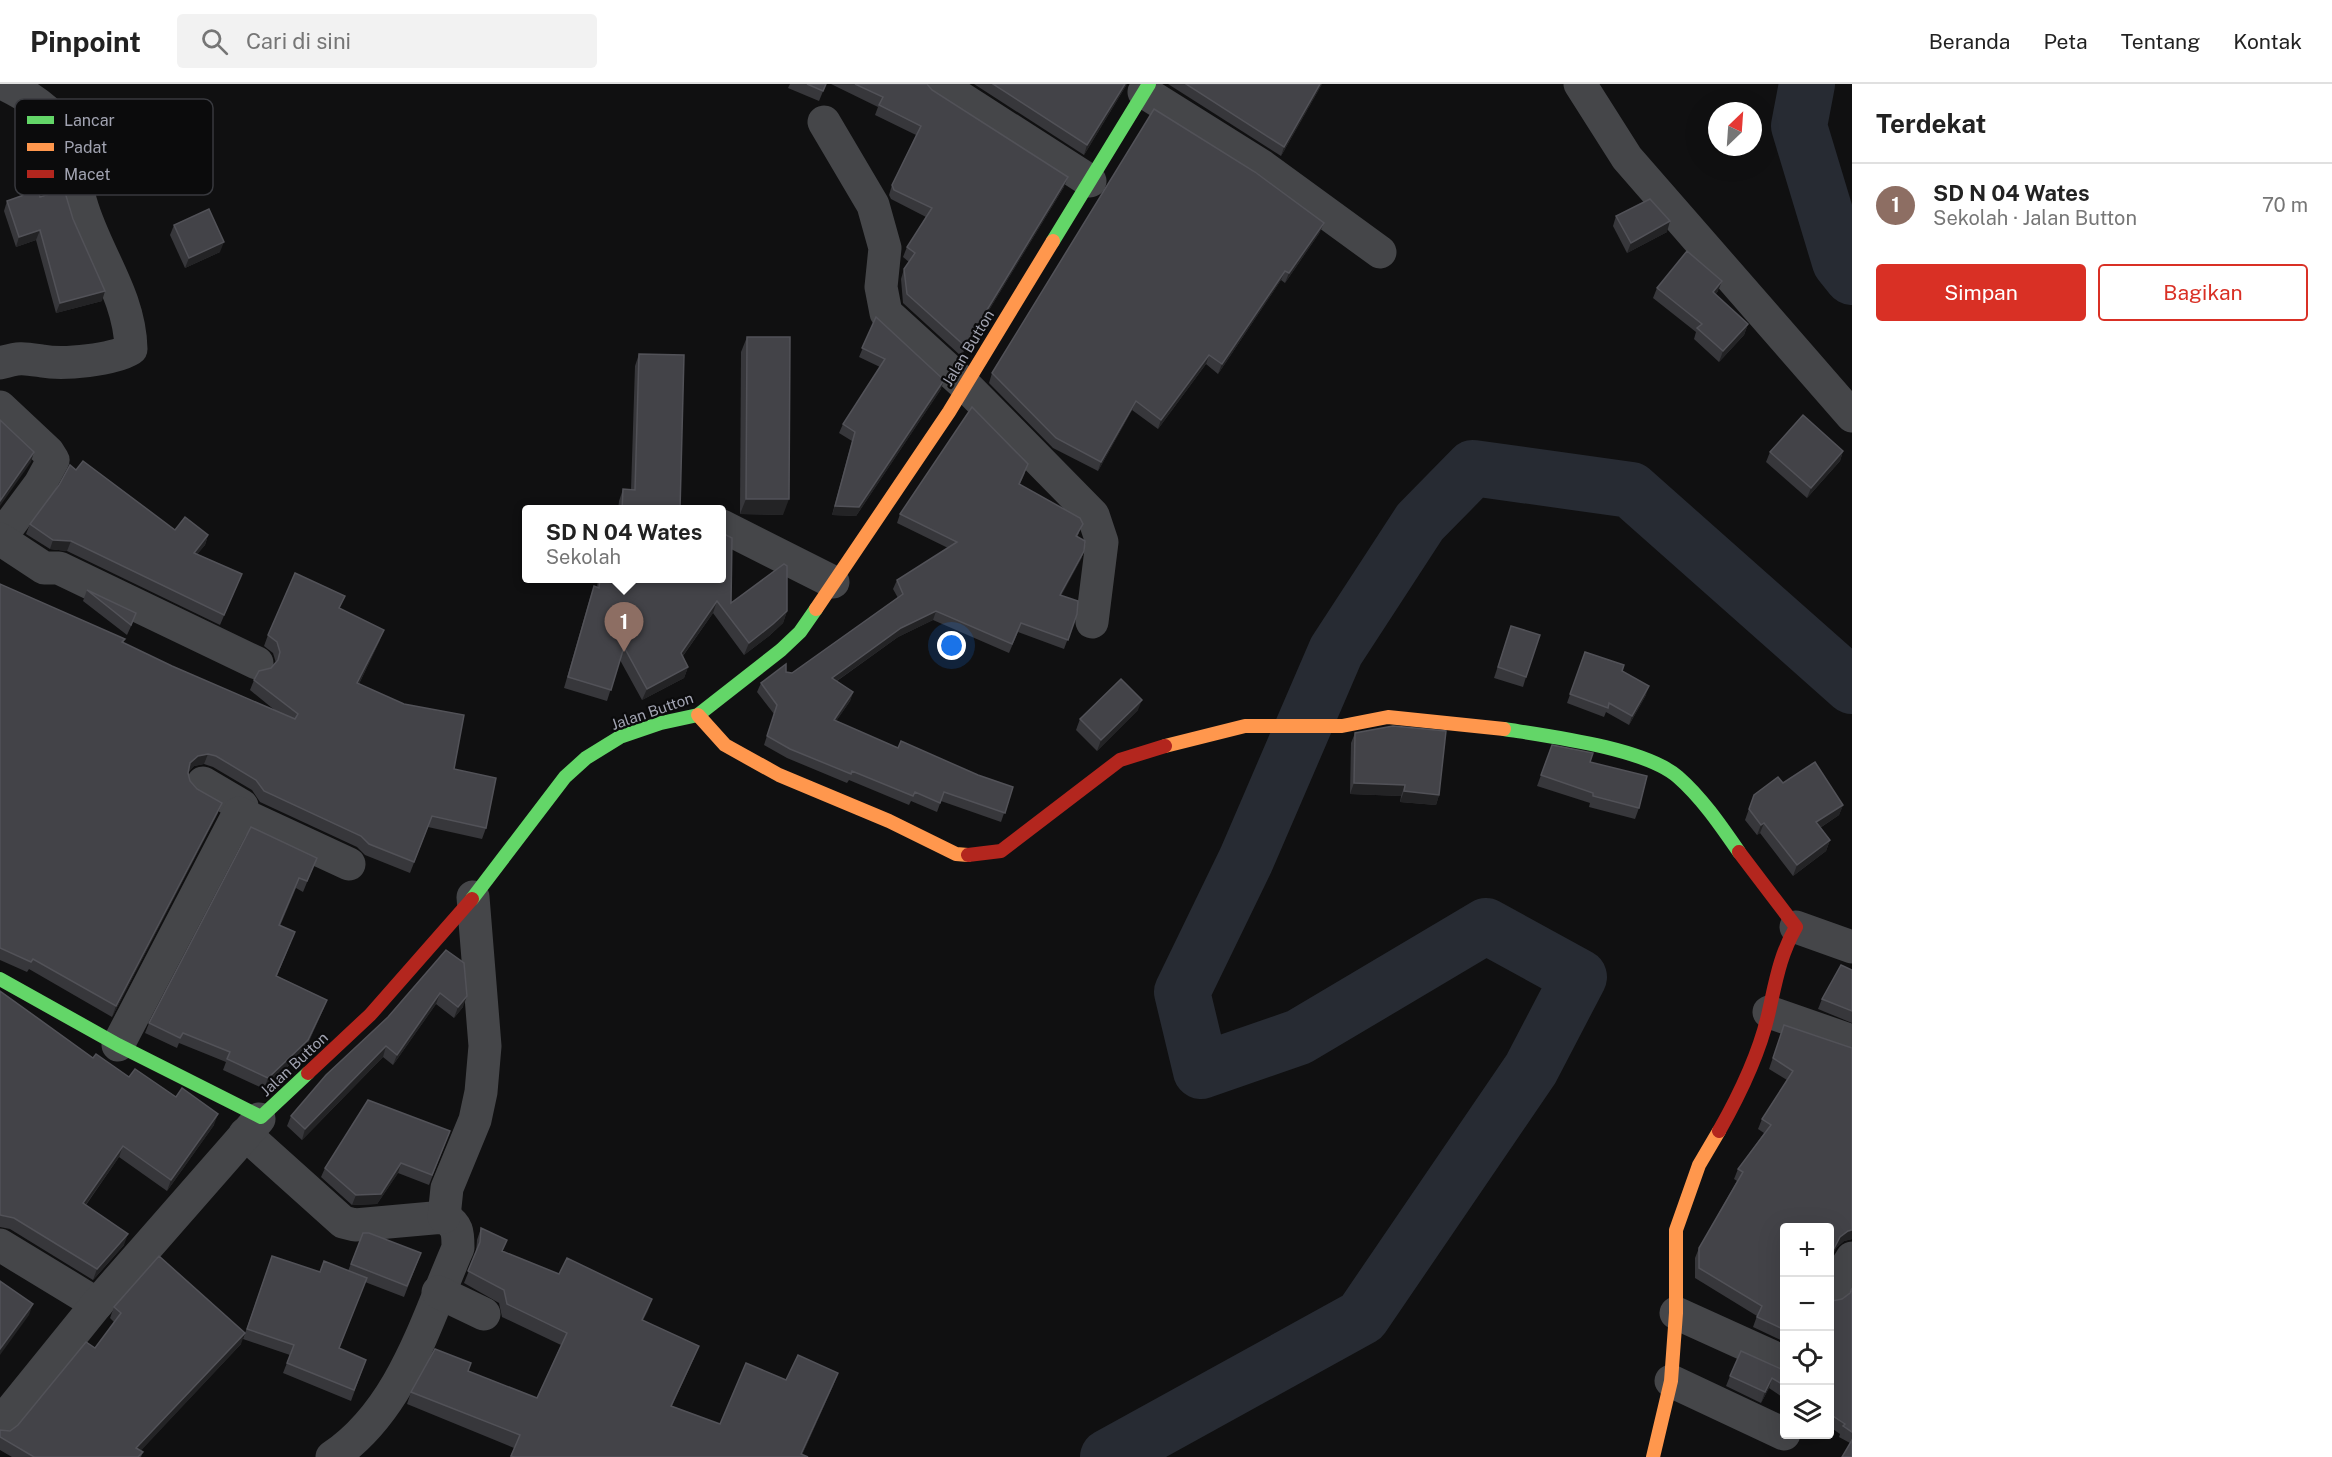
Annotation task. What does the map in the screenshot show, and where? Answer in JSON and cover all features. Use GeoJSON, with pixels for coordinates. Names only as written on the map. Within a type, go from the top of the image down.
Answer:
{"type":"FeatureCollection","features":[{"type":"Feature","properties":{"kind":"street"},"geometry":{"type":"LineString","coordinates":[[4,84],[32,99]]}},
{"type":"Feature","properties":{"kind":"street"},"geometry":{"type":"LineString","coordinates":[[939,84],[1090,181]]}},
{"type":"Feature","properties":{"kind":"street"},"geometry":{"type":"LineString","coordinates":[[1580,84],[1627,158],[1852,416]]}},
{"type":"Feature","properties":{"kind":"street"},"geometry":{"type":"LineString","coordinates":[[1146,88],[1262,166],[1380,252]]}},
{"type":"Feature","properties":{"kind":"street","name":"Jalan Button"},"geometry":{"type":"LineString","coordinates":[[0,979],[118,1045],[253,1126],[370,1015],[472,897],[565,777],[586,758],[620,737],[661,723],[698,716],[794,638],[817,608],[965,385],[1146,88]]}},
{"type":"Feature","properties":{"kind":"street"},"geometry":{"type":"LineString","coordinates":[[824,122],[873,205],[885,248],[881,287],[886,313],[965,385],[1093,515],[1102,542],[1092,622]]}},
{"type":"Feature","properties":{"kind":"street"},"geometry":{"type":"LineString","coordinates":[[0,363],[29,357],[42,361],[63,362],[120,356],[131,349],[124,305],[79,195]]}},
{"type":"Feature","properties":{"kind":"street"},"geometry":{"type":"LineString","coordinates":[[0,407],[48,452],[52,460],[40,484],[0,538],[44,568],[59,568],[257,663]]}},
{"type":"Feature","properties":{"kind":"street"},"geometry":{"type":"LineString","coordinates":[[726,528],[833,582]]}},
{"type":"Feature","properties":{"kind":"street"},"geometry":{"type":"LineString","coordinates":[[698,716],[725,745],[779,775],[889,821],[956,854],[977,855],[1001,851],[1120,760],[1149,750],[1245,726],[1342,726],[1388,717],[1502,729],[1582,742],[1636,756],[1676,775],[1714,816],[1796,927],[1852,947]]}},
{"type":"Feature","properties":{"kind":"street"},"geometry":{"type":"LineString","coordinates":[[118,1045],[242,806],[203,783]]}},
{"type":"Feature","properties":{"kind":"street"},"geometry":{"type":"LineString","coordinates":[[239,813],[349,864]]}},
{"type":"Feature","properties":{"kind":"street"},"geometry":{"type":"LineString","coordinates":[[444,1217],[444,1200],[475,1120],[485,1046],[472,897]]}},
{"type":"Feature","properties":{"kind":"street"},"geometry":{"type":"LineString","coordinates":[[1653,1457],[1671,1381],[1676,1313],[1676,1230],[1699,1165],[1740,1095],[1769,1012],[1780,959],[1796,927]]}},
{"type":"Feature","properties":{"kind":"street"},"geometry":{"type":"LineString","coordinates":[[1769,1012],[1852,1041]]}},
{"type":"Feature","properties":{"kind":"street"},"geometry":{"type":"LineString","coordinates":[[0,1424],[97,1304],[253,1126],[343,1222],[356,1225],[444,1217],[453,1223],[458,1232],[458,1248],[414,1352],[385,1406],[332,1457]]}},
{"type":"Feature","properties":{"kind":"street"},"geometry":{"type":"LineString","coordinates":[[0,1245],[97,1304]]}},
{"type":"Feature","properties":{"kind":"street"},"geometry":{"type":"LineString","coordinates":[[1839,1292],[1852,1258]]}},
{"type":"Feature","properties":{"kind":"street"},"geometry":{"type":"LineString","coordinates":[[438,1292],[484,1314]]}},
{"type":"Feature","properties":{"kind":"street"},"geometry":{"type":"LineString","coordinates":[[1676,1313],[1780,1360]]}},
{"type":"Feature","properties":{"kind":"street"},"geometry":{"type":"LineString","coordinates":[[1671,1381],[1780,1432]]}},
{"type":"Feature","properties":{"kind":"building"},"geometry":{"type":"Polygon","coordinates":[[[807,84],[826,84],[823,91],[807,84]]]}},
{"type":"Feature","properties":{"kind":"building"},"geometry":{"type":"Polygon","coordinates":[[[855,84],[927,84],[932,90],[1068,177],[965,346],[907,294],[904,269],[915,253],[907,247],[932,208],[894,190],[892,185],[921,126],[879,105],[883,97],[855,84]]]}},
{"type":"Feature","properties":{"kind":"building"},"geometry":{"type":"Polygon","coordinates":[[[993,84],[1125,84],[1087,145],[993,84]]]}},
{"type":"Feature","properties":{"kind":"building"},"geometry":{"type":"Polygon","coordinates":[[[1186,84],[1320,84],[1284,147],[1186,84]]]}},
{"type":"Feature","properties":{"kind":"building"},"geometry":{"type":"Polygon","coordinates":[[[1154,109],[1255,172],[1324,223],[1289,273],[1285,271],[1222,364],[1209,355],[1161,420],[1136,401],[1101,462],[1056,438],[992,373],[1154,109]]]}},
{"type":"Feature","properties":{"kind":"building"},"geometry":{"type":"Polygon","coordinates":[[[24,195],[39,195],[40,197],[66,195],[73,219],[105,291],[60,303],[40,230],[19,237],[7,201],[24,195]]]}},
{"type":"Feature","properties":{"kind":"building"},"geometry":{"type":"Polygon","coordinates":[[[1650,199],[1670,221],[1631,243],[1616,216],[1650,199]]]}},
{"type":"Feature","properties":{"kind":"building"},"geometry":{"type":"Polygon","coordinates":[[[209,209],[224,242],[189,258],[174,225],[209,209]]]}},
{"type":"Feature","properties":{"kind":"building"},"geometry":{"type":"Polygon","coordinates":[[[1687,251],[1722,281],[1713,292],[1748,324],[1723,351],[1697,328],[1702,324],[1657,288],[1687,251]]]}},
{"type":"Feature","properties":{"kind":"building"},"geometry":{"type":"Polygon","coordinates":[[[876,317],[944,380],[859,507],[835,506],[855,432],[843,424],[885,359],[862,348],[876,317]]]}},
{"type":"Feature","properties":{"kind":"building"},"geometry":{"type":"Polygon","coordinates":[[[747,337],[790,337],[789,499],[746,499],[747,337]]]}},
{"type":"Feature","properties":{"kind":"building"},"geometry":{"type":"Polygon","coordinates":[[[639,354],[684,355],[680,505],[622,505],[623,489],[635,490],[639,354]]]}},
{"type":"Feature","properties":{"kind":"building"},"geometry":{"type":"Polygon","coordinates":[[[972,407],[1028,464],[1019,484],[1080,518],[1083,524],[1076,536],[1085,541],[1084,551],[1060,595],[1078,601],[1077,614],[1068,640],[1021,623],[1012,644],[936,611],[901,628],[832,678],[853,692],[834,720],[898,748],[901,741],[978,775],[1013,787],[1005,813],[944,792],[940,803],[915,792],[913,796],[790,749],[767,736],[777,705],[761,683],[786,664],[786,672],[792,673],[903,594],[897,580],[957,542],[900,514],[972,407]]]}},
{"type":"Feature","properties":{"kind":"building"},"geometry":{"type":"Polygon","coordinates":[[[1803,415],[1843,451],[1811,488],[1770,452],[1803,415]]]}},
{"type":"Feature","properties":{"kind":"building"},"geometry":{"type":"Polygon","coordinates":[[[0,420],[34,452],[0,501],[0,420]]]}},
{"type":"Feature","properties":{"kind":"building"},"geometry":{"type":"Polygon","coordinates":[[[83,461],[175,530],[185,517],[208,535],[194,553],[242,574],[224,615],[71,541],[53,540],[30,524],[59,485],[70,465],[76,470],[83,461]]]}},
{"type":"Feature","properties":{"kind":"building"},"geometry":{"type":"Polygon","coordinates":[[[726,535],[732,538],[731,603],[784,564],[787,566],[787,611],[749,643],[717,601],[681,653],[688,667],[647,689],[624,647],[611,690],[568,677],[594,586],[599,588],[600,583],[726,583],[726,535]]]}},
{"type":"Feature","properties":{"kind":"building"},"geometry":{"type":"Polygon","coordinates":[[[295,573],[345,596],[339,608],[384,630],[357,683],[404,704],[464,715],[454,769],[496,778],[486,828],[432,816],[414,862],[369,844],[361,836],[264,791],[256,780],[216,756],[208,754],[198,756],[190,763],[188,773],[190,781],[197,789],[222,803],[116,1006],[33,959],[31,962],[0,948],[0,584],[125,639],[122,642],[172,666],[295,719],[298,714],[254,680],[259,671],[271,668],[278,660],[280,652],[277,642],[268,635],[295,573]]]}},
{"type":"Feature","properties":{"kind":"building"},"geometry":{"type":"Polygon","coordinates":[[[87,590],[136,613],[131,625],[87,590]]]}},
{"type":"Feature","properties":{"kind":"building"},"geometry":{"type":"Polygon","coordinates":[[[1511,626],[1540,635],[1526,677],[1498,667],[1511,626]]]}},
{"type":"Feature","properties":{"kind":"building"},"geometry":{"type":"Polygon","coordinates":[[[1585,652],[1624,665],[1622,671],[1649,686],[1632,716],[1609,703],[1608,708],[1570,694],[1585,652]]]}},
{"type":"Feature","properties":{"kind":"building"},"geometry":{"type":"Polygon","coordinates":[[[1121,679],[1142,700],[1101,740],[1080,719],[1121,679]]]}},
{"type":"Feature","properties":{"kind":"building"},"geometry":{"type":"Polygon","coordinates":[[[1393,726],[1446,731],[1439,795],[1404,791],[1405,785],[1354,783],[1355,733],[1393,726]]]}},
{"type":"Feature","properties":{"kind":"building"},"geometry":{"type":"Polygon","coordinates":[[[1552,745],[1593,753],[1590,762],[1647,776],[1639,808],[1593,796],[1593,793],[1541,775],[1552,745]]]}},
{"type":"Feature","properties":{"kind":"building"},"geometry":{"type":"Polygon","coordinates":[[[1815,762],[1843,805],[1816,822],[1830,840],[1797,865],[1764,823],[1761,825],[1749,809],[1754,795],[1778,777],[1783,783],[1815,762]]]}},
{"type":"Feature","properties":{"kind":"building"},"geometry":{"type":"Polygon","coordinates":[[[251,827],[317,858],[307,881],[299,878],[279,925],[295,932],[276,976],[327,1000],[308,1040],[268,1078],[227,1059],[230,1052],[183,1033],[180,1038],[149,1023],[251,827]]]}},
{"type":"Feature","properties":{"kind":"building"},"geometry":{"type":"Polygon","coordinates":[[[446,950],[464,963],[467,996],[458,1007],[440,993],[397,1055],[386,1046],[305,1129],[291,1116],[326,1075],[388,1017],[446,950]]]}},
{"type":"Feature","properties":{"kind":"building"},"geometry":{"type":"Polygon","coordinates":[[[1841,965],[1852,970],[1852,1011],[1822,999],[1841,965]]]}},
{"type":"Feature","properties":{"kind":"building"},"geometry":{"type":"Polygon","coordinates":[[[0,991],[93,1058],[96,1054],[129,1077],[135,1069],[176,1097],[182,1088],[218,1114],[171,1180],[123,1146],[83,1203],[128,1234],[97,1269],[14,1218],[0,1215],[0,991]]]}},
{"type":"Feature","properties":{"kind":"building"},"geometry":{"type":"Polygon","coordinates":[[[1784,1025],[1852,1048],[1852,1230],[1840,1237],[1834,1248],[1834,1223],[1780,1223],[1780,1328],[1757,1317],[1762,1306],[1699,1268],[1699,1248],[1743,1172],[1738,1169],[1771,1125],[1762,1119],[1793,1071],[1773,1058],[1784,1025]]]}},
{"type":"Feature","properties":{"kind":"building"},"geometry":{"type":"Polygon","coordinates":[[[368,1100],[450,1131],[432,1175],[401,1163],[381,1194],[356,1195],[325,1168],[368,1100]]]}},
{"type":"Feature","properties":{"kind":"building"},"geometry":{"type":"Polygon","coordinates":[[[481,1228],[507,1240],[502,1251],[559,1274],[567,1258],[652,1299],[642,1320],[699,1346],[671,1406],[720,1424],[746,1363],[786,1380],[798,1355],[838,1373],[801,1454],[808,1457],[514,1457],[511,1456],[520,1435],[411,1392],[435,1349],[471,1363],[468,1371],[537,1398],[567,1333],[507,1304],[504,1290],[468,1271],[480,1242],[481,1228]]]}},
{"type":"Feature","properties":{"kind":"building"},"geometry":{"type":"Polygon","coordinates":[[[363,1233],[369,1233],[421,1253],[407,1286],[351,1264],[363,1233]]]}},
{"type":"Feature","properties":{"kind":"building"},"geometry":{"type":"Polygon","coordinates":[[[159,1256],[245,1333],[136,1448],[143,1452],[138,1457],[34,1457],[0,1437],[0,1430],[10,1431],[18,1425],[86,1342],[95,1348],[121,1313],[114,1307],[159,1256]]]}},
{"type":"Feature","properties":{"kind":"building"},"geometry":{"type":"Polygon","coordinates":[[[272,1256],[320,1272],[324,1261],[367,1278],[339,1348],[366,1360],[354,1390],[287,1363],[294,1345],[247,1329],[272,1256]]]}},
{"type":"Feature","properties":{"kind":"building"},"geometry":{"type":"Polygon","coordinates":[[[0,1281],[33,1304],[0,1349],[0,1281]]]}},
{"type":"Feature","properties":{"kind":"building"},"geometry":{"type":"Polygon","coordinates":[[[1852,1288],[1852,1432],[1834,1417],[1834,1301],[1842,1299],[1850,1293],[1852,1288]]]}},
{"type":"Feature","properties":{"kind":"building"},"geometry":{"type":"Polygon","coordinates":[[[1741,1351],[1780,1369],[1780,1383],[1772,1378],[1765,1392],[1730,1376],[1741,1351]]]}},
{"type":"Feature","properties":{"kind":"building"},"geometry":{"type":"Polygon","coordinates":[[[1852,1440],[1852,1457],[1842,1457],[1852,1440]]]}},
{"type":"Feature","properties":{"kind":"waterway"},"geometry":{"type":"LineString","coordinates":[[1807,84],[1799,126],[1840,262],[1852,277]]}},
{"type":"Feature","properties":{"kind":"waterway"},"geometry":{"type":"LineString","coordinates":[[1108,1457],[1362,1317],[1531,1069],[1579,977],[1486,926],[1299,1037],[1201,1071],[1182,992],[1246,860],[1336,651],[1420,522],[1473,468],[1631,490],[1852,686]]}},
{"type":"Feature","properties":{"kind":"traffic: fast"},"geometry":{"type":"LineString","coordinates":[[1053,241],[1149,84]]}},
{"type":"Feature","properties":{"kind":"traffic: fast"},"geometry":{"type":"LineString","coordinates":[[472,899],[565,777],[586,758],[620,737],[661,723],[698,715],[781,650],[800,632],[816,609]]}},
{"type":"Feature","properties":{"kind":"traffic: fast"},"geometry":{"type":"LineString","coordinates":[[1504,729],[1595,745],[1643,758],[1663,767],[1678,777],[1695,794],[1739,852]]}},
{"type":"Feature","properties":{"kind":"traffic: fast"},"geometry":{"type":"LineString","coordinates":[[0,979],[118,1045],[261,1117],[308,1073]]}},
{"type":"Feature","properties":{"kind":"traffic: slow"},"geometry":{"type":"LineString","coordinates":[[816,609],[949,412],[1053,241]]}},
{"type":"Feature","properties":{"kind":"traffic: slow"},"geometry":{"type":"LineString","coordinates":[[698,715],[725,745],[779,775],[889,821],[956,854],[968,855]]}},
{"type":"Feature","properties":{"kind":"traffic: slow"},"geometry":{"type":"LineString","coordinates":[[1165,746],[1245,726],[1342,726],[1388,717],[1504,729]]}},
{"type":"Feature","properties":{"kind":"traffic: slow"},"geometry":{"type":"LineString","coordinates":[[1653,1457],[1671,1381],[1676,1313],[1676,1230],[1699,1165],[1719,1131]]}},
{"type":"Feature","properties":{"kind":"traffic: jam"},"geometry":{"type":"LineString","coordinates":[[968,855],[1001,851],[1120,760],[1165,746]]}},
{"type":"Feature","properties":{"kind":"traffic: jam"},"geometry":{"type":"LineString","coordinates":[[1719,1131],[1755,1058],[1782,958],[1796,927],[1739,852]]}},
{"type":"Feature","properties":{"kind":"traffic: jam"},"geometry":{"type":"LineString","coordinates":[[308,1073],[370,1015],[472,899]]}},
{"type":"Feature","properties":{"kind":"place","name":"SD N 04 Wates"},"geometry":{"type":"Point","coordinates":[624,652]}}]}
